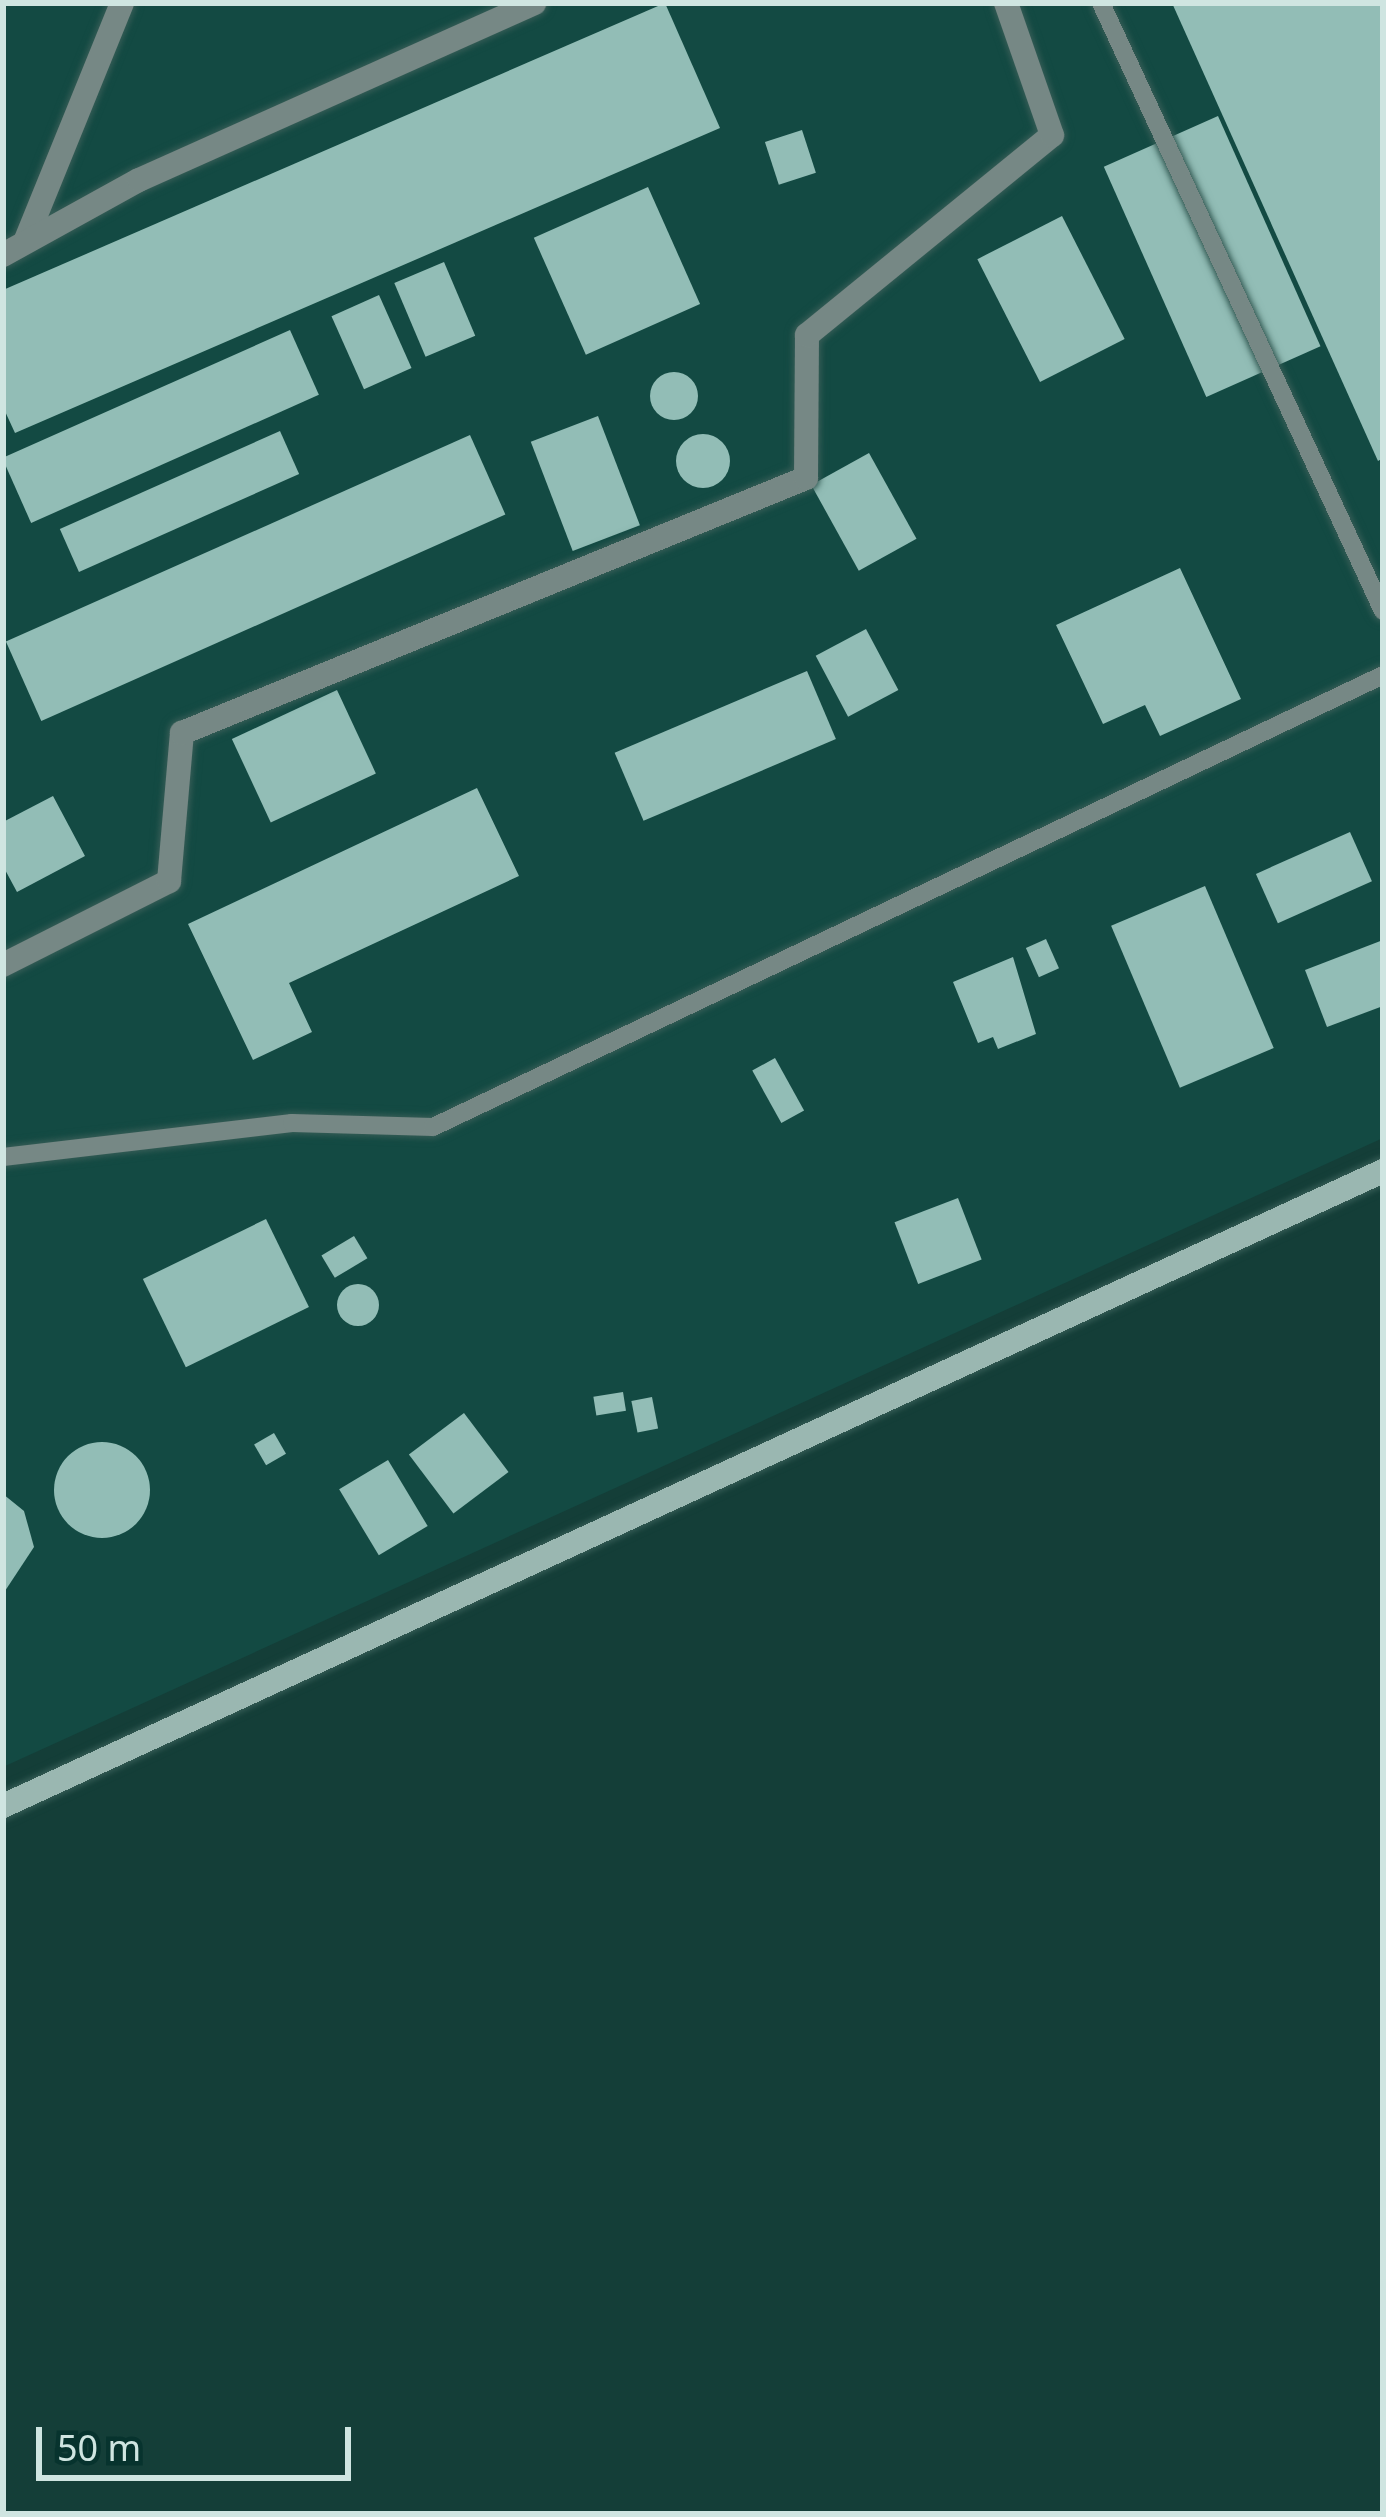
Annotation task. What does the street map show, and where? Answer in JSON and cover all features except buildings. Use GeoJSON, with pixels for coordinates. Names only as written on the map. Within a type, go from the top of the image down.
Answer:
{"type":"FeatureCollection","features":[{"type":"Feature","properties":{"kind":"street"},"geometry":{"type":"LineString","coordinates":[[14,248],[122,3]]}},
{"type":"Feature","properties":{"kind":"street"},"geometry":{"type":"LineString","coordinates":[[14,248],[534,3]]}},
{"type":"Feature","properties":{"kind":"street"},"geometry":{"type":"LineString","coordinates":[[3,965],[169,881],[182,733],[806,478],[807,335],[1052,135],[1006,3]]}},
{"type":"Feature","properties":{"kind":"street"},"geometry":{"type":"LineString","coordinates":[[3,1805],[1383,1171]]}},
{"type":"Feature","properties":{"kind":"lane"},"geometry":{"type":"LineString","coordinates":[[1101,3],[1383,611]]}},
{"type":"Feature","properties":{"kind":"lane"},"geometry":{"type":"LineString","coordinates":[[3,1157],[292,1123],[433,1127],[1383,675]]}},
{"type":"Feature","properties":{"kind":"shaded area"},"geometry":{"type":"Polygon","coordinates":[[[3,3],[1383,3],[1383,1138],[3,1767],[3,3]]]}}]}
